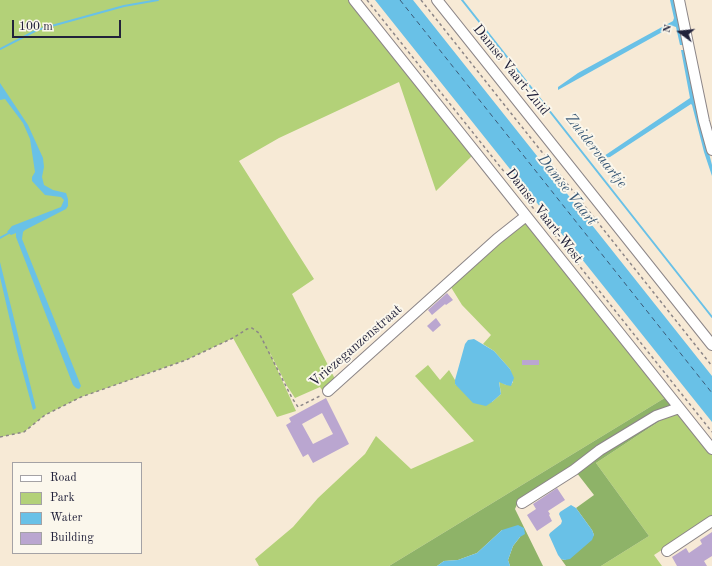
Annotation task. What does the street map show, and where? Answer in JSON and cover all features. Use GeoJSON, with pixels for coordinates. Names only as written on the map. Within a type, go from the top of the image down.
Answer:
{"type":"FeatureCollection","features":[{"type":"Feature","properties":{"kind":"street","name":"Damse Vaart-West"},"geometry":{"type":"LineString","coordinates":[[354,0],[712,450]]}},
{"type":"Feature","properties":{"kind":"street","name":"Damse Vaart-Zuid"},"geometry":{"type":"LineString","coordinates":[[437,0],[712,345]]}},
{"type":"Feature","properties":{"kind":"street"},"geometry":{"type":"LineString","coordinates":[[679,0],[704,120],[712,150]]}},
{"type":"Feature","properties":{"kind":"street","name":"Vriezeganzenstraat"},"geometry":{"type":"LineString","coordinates":[[328,391],[486,249],[526,216]]}},
{"type":"Feature","properties":{"kind":"street"},"geometry":{"type":"LineString","coordinates":[[522,503],[574,470],[600,450],[656,416],[679,408]]}},
{"type":"Feature","properties":{"kind":"street"},"geometry":{"type":"LineString","coordinates":[[667,551],[712,521]]}},
{"type":"Feature","properties":{"kind":"path"},"geometry":{"type":"LineString","coordinates":[[367,0],[712,432]]}},
{"type":"Feature","properties":{"kind":"path"},"geometry":{"type":"LineString","coordinates":[[421,0],[712,366]]}},
{"type":"Feature","properties":{"kind":"path","name":"Vriezeganzenstraat"},"geometry":{"type":"LineString","coordinates":[[0,437],[24,432],[45,415],[81,397],[186,360],[233,338],[247,329],[252,328],[259,333],[298,408],[328,391]]}},
{"type":"Feature","properties":{"kind":"green space"},"geometry":{"type":"Polygon","coordinates":[[[0,0],[353,0],[474,154],[436,191],[399,82],[279,138],[239,161],[314,279],[292,294],[336,381],[324,390],[320,387],[295,398],[287,386],[268,349],[296,411],[277,417],[233,338],[186,360],[81,397],[45,415],[24,432],[0,437],[0,0]]]}},
{"type":"Feature","properties":{"kind":"green space"},"geometry":{"type":"Polygon","coordinates":[[[523,223],[527,223],[668,396],[389,566],[259,566],[255,559],[293,527],[318,498],[365,454],[376,436],[411,469],[474,441],[415,376],[428,365],[440,380],[449,370],[455,380],[455,384],[492,402],[501,394],[499,381],[506,385],[511,385],[513,382],[510,369],[494,351],[483,344],[491,335],[462,305],[449,284],[523,223]]]}},
{"type":"Feature","properties":{"kind":"green space"},"geometry":{"type":"Polygon","coordinates":[[[668,396],[678,409],[596,463],[649,536],[601,566],[566,566],[561,559],[565,560],[594,535],[576,508],[594,495],[573,468],[518,502],[515,509],[543,566],[510,566],[508,560],[513,546],[520,537],[502,530],[477,553],[458,560],[444,561],[437,566],[389,566],[668,396]]]}},
{"type":"Feature","properties":{"kind":"green space"},"geometry":{"type":"Polygon","coordinates":[[[678,409],[712,452],[712,517],[654,555],[662,566],[601,566],[649,536],[596,463],[678,409]]]}},
{"type":"Feature","properties":{"kind":"water"},"geometry":{"type":"Polygon","coordinates":[[[375,0],[413,0],[712,376],[712,422],[375,0]]]}},
{"type":"Feature","properties":{"kind":"water"},"geometry":{"type":"Polygon","coordinates":[[[670,0],[676,0],[684,45],[680,45],[676,27],[673,26],[558,90],[558,87],[578,73],[673,21],[674,18],[670,0]]]}},
{"type":"Feature","properties":{"kind":"water"},"geometry":{"type":"Polygon","coordinates":[[[681,50],[685,50],[696,103],[712,165],[712,176],[691,104],[610,157],[604,158],[604,156],[690,98],[681,50]]]}},
{"type":"Feature","properties":{"kind":"water"},"geometry":{"type":"Polygon","coordinates":[[[0,83],[28,125],[43,158],[44,167],[42,177],[44,185],[53,190],[66,193],[68,199],[68,206],[66,209],[25,230],[23,232],[22,239],[81,386],[79,389],[73,385],[16,237],[16,233],[11,235],[7,232],[12,226],[61,207],[64,200],[61,197],[45,195],[32,181],[32,177],[35,172],[30,139],[23,123],[5,99],[0,100],[0,83]]]}},
{"type":"Feature","properties":{"kind":"water"},"geometry":{"type":"Polygon","coordinates":[[[0,262],[36,408],[33,410],[17,351],[0,277],[0,262]]]}},
{"type":"Feature","properties":{"kind":"water"},"geometry":{"type":"Polygon","coordinates":[[[474,339],[494,351],[510,369],[514,378],[511,386],[499,382],[501,394],[486,406],[473,403],[455,384],[465,344],[468,340],[474,339]]]}},
{"type":"Feature","properties":{"kind":"water"},"geometry":{"type":"Polygon","coordinates":[[[571,505],[576,508],[594,535],[592,540],[570,559],[565,560],[561,559],[558,555],[549,535],[561,524],[562,521],[559,514],[560,512],[571,505]]]}},
{"type":"Feature","properties":{"kind":"water"},"geometry":{"type":"Polygon","coordinates":[[[518,525],[524,528],[525,534],[520,537],[513,546],[508,560],[510,566],[437,566],[444,561],[458,560],[477,553],[502,530],[518,525]]]}},
{"type":"Feature","properties":{"kind":"building"},"geometry":{"type":"Polygon","coordinates":[[[447,293],[453,300],[446,305],[445,304],[432,315],[428,310],[447,293]]]}},
{"type":"Feature","properties":{"kind":"building"},"geometry":{"type":"Polygon","coordinates":[[[436,318],[441,325],[433,332],[427,326],[436,318]]]}},
{"type":"Feature","properties":{"kind":"building"},"geometry":{"type":"Polygon","coordinates":[[[522,360],[539,360],[539,365],[522,365],[522,360]]]}},
{"type":"Feature","properties":{"kind":"building"},"geometry":{"type":"Polygon","coordinates":[[[326,398],[349,444],[313,463],[308,454],[303,457],[286,425],[291,422],[289,418],[326,398]],[[322,413],[302,424],[313,444],[333,434],[322,413]]]}},
{"type":"Feature","properties":{"kind":"building"},"geometry":{"type":"Polygon","coordinates":[[[557,488],[565,500],[548,511],[552,521],[537,531],[527,515],[536,509],[533,504],[557,488]]]}},
{"type":"Feature","properties":{"kind":"building"},"geometry":{"type":"Polygon","coordinates":[[[712,532],[712,556],[704,561],[707,566],[677,566],[672,557],[686,548],[689,553],[702,544],[700,540],[712,532]]]}},
{"type":"Feature","properties":{"kind":"waterway"},"geometry":{"type":"LineString","coordinates":[[0,49],[37,30],[124,6],[158,0]]}},
{"type":"Feature","properties":{"kind":"waterway","name":"Zuidervaartje"},"geometry":{"type":"LineString","coordinates":[[462,0],[712,317]]}},
{"type":"Feature","properties":{"kind":"waterway"},"geometry":{"type":"LineString","coordinates":[[0,238],[9,233]]}},
{"type":"Feature","properties":{"kind":"ferry route"},"geometry":{"type":"LineString","coordinates":[[400,0],[712,393]]}},
{"type":"Feature","properties":{"kind":"water label","name":"Damse Vaart"},"geometry":{"type":"Point","coordinates":[567,190]}}]}
